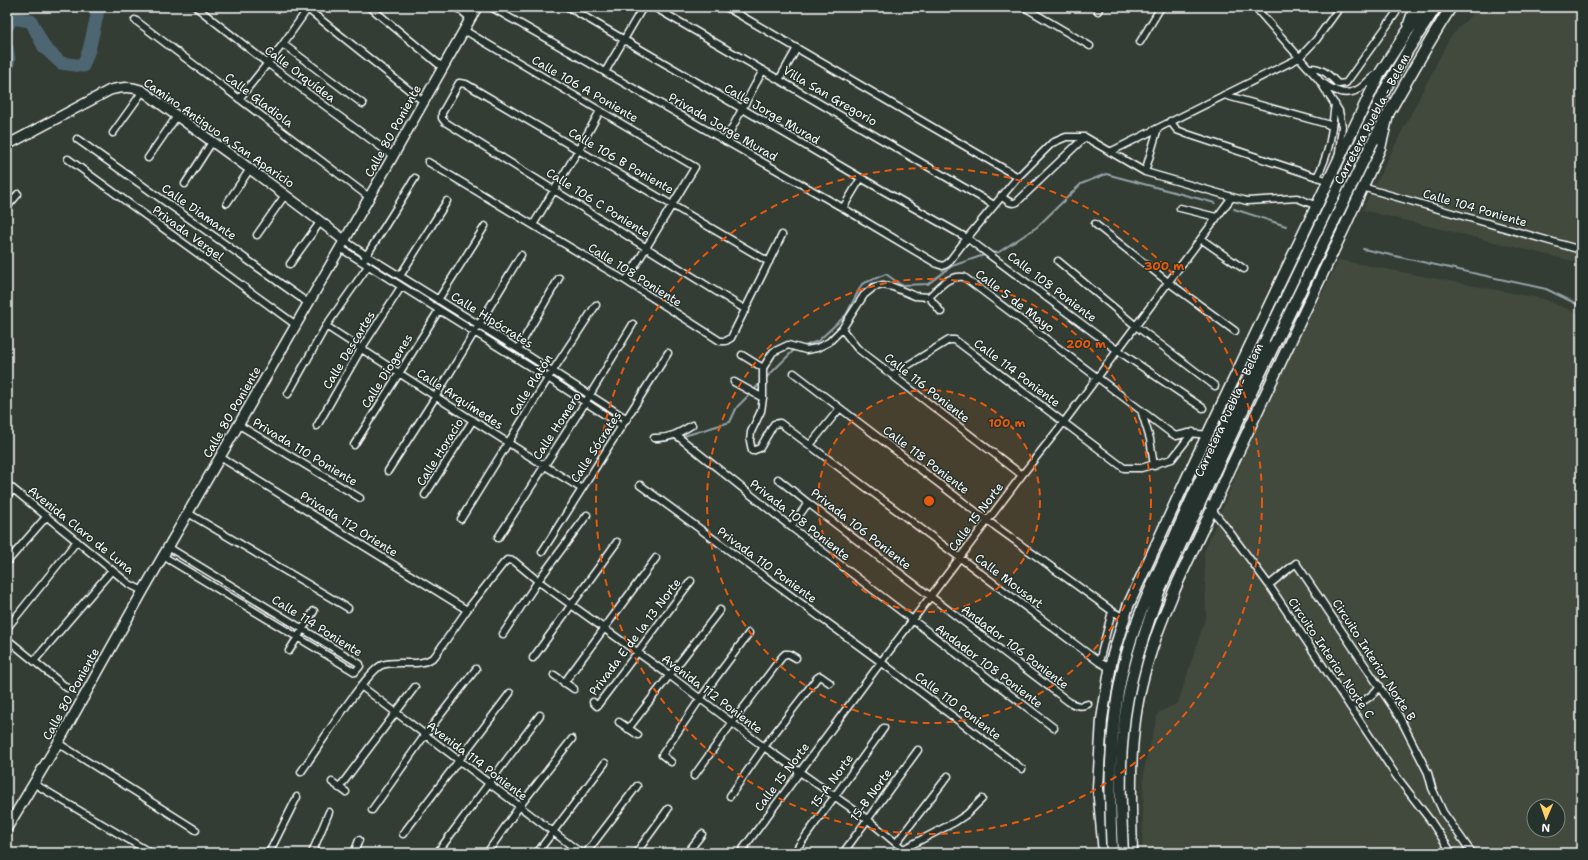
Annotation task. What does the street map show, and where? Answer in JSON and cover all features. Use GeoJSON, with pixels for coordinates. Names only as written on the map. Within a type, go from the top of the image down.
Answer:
{"type":"FeatureCollection","features":[{"type":"Feature","properties":{"kind":"main road"},"geometry":{"type":"LineString","coordinates":[[1406,33],[1415,7]]}},
{"type":"Feature","properties":{"kind":"main road"},"geometry":{"type":"LineString","coordinates":[[1104,853],[1098,788],[1099,750],[1102,719],[1110,668],[1128,606],[1143,570],[1380,73],[1406,33],[1427,7]]}},
{"type":"Feature","properties":{"kind":"main road","name":"Carretera Puebla - Belem"},"geometry":{"type":"LineString","coordinates":[[1112,853],[1110,784],[1116,712],[1122,672],[1137,620],[1157,571],[1386,88],[1408,50],[1436,7]]}},
{"type":"Feature","properties":{"kind":"main road","name":"Carretera Puebla - Belem"},"geometry":{"type":"LineString","coordinates":[[1123,853],[1120,804],[1123,733],[1132,681],[1151,614],[1160,589],[1263,367],[1373,141],[1412,70],[1451,7]]}},
{"type":"Feature","properties":{"kind":"main road"},"geometry":{"type":"LineString","coordinates":[[1445,17],[1458,7]]}},
{"type":"Feature","properties":{"kind":"main road"},"geometry":{"type":"LineString","coordinates":[[1132,853],[1130,766],[1137,705],[1146,665],[1161,620],[1195,543],[1212,510],[1380,148],[1389,111]]}},
{"type":"Feature","properties":{"kind":"main road"},"geometry":{"type":"LineString","coordinates":[[1201,450],[1210,462],[1230,469]]}},
{"type":"Feature","properties":{"kind":"main road"},"geometry":{"type":"LineString","coordinates":[[1165,525],[1185,529],[1195,543]]}},
{"type":"Feature","properties":{"kind":"street","name":"Calle Orquídea"},"geometry":{"type":"LineString","coordinates":[[196,7],[267,63],[393,156]]}},
{"type":"Feature","properties":{"kind":"street"},"geometry":{"type":"LineString","coordinates":[[370,7],[442,67]]}},
{"type":"Feature","properties":{"kind":"street"},"geometry":{"type":"LineString","coordinates":[[457,7],[470,18]]}},
{"type":"Feature","properties":{"kind":"street","name":"Calle 80 Poniente"},"geometry":{"type":"LineString","coordinates":[[7,828],[58,743],[168,547],[370,197],[477,7]]}},
{"type":"Feature","properties":{"kind":"street","name":"Privada Jorge Murad"},"geometry":{"type":"LineString","coordinates":[[491,7],[843,208],[936,264],[943,266],[948,263],[967,238]]}},
{"type":"Feature","properties":{"kind":"street","name":"Calle Jorge Murad"},"geometry":{"type":"LineString","coordinates":[[568,7],[967,238]]}},
{"type":"Feature","properties":{"kind":"street"},"geometry":{"type":"LineString","coordinates":[[605,72],[643,7]]}},
{"type":"Feature","properties":{"kind":"street","name":"Villa San Gregorio"},"geometry":{"type":"LineString","coordinates":[[654,7],[994,205]]}},
{"type":"Feature","properties":{"kind":"street"},"geometry":{"type":"LineString","coordinates":[[726,7],[1018,177]]}},
{"type":"Feature","properties":{"kind":"street"},"geometry":{"type":"LineString","coordinates":[[1024,7],[1090,46]]}},
{"type":"Feature","properties":{"kind":"street"},"geometry":{"type":"LineString","coordinates":[[1140,42],[1161,7]]}},
{"type":"Feature","properties":{"kind":"street"},"geometry":{"type":"LineString","coordinates":[[1255,7],[1319,80],[1339,111],[1342,126],[1338,162]]}},
{"type":"Feature","properties":{"kind":"street"},"geometry":{"type":"LineString","coordinates":[[1110,152],[1299,58],[1316,40],[1340,7]]}},
{"type":"Feature","properties":{"kind":"street"},"geometry":{"type":"LineString","coordinates":[[239,99],[283,44],[307,8],[424,102]]}},
{"type":"Feature","properties":{"kind":"street"},"geometry":{"type":"LineString","coordinates":[[1309,68],[1320,69],[1338,84],[1346,83],[1396,13]]}},
{"type":"Feature","properties":{"kind":"street","name":"Calle Gladiola"},"geometry":{"type":"LineString","coordinates":[[135,20],[370,197]]}},
{"type":"Feature","properties":{"kind":"street","name":"Calle 106 A Poniente"},"geometry":{"type":"LineString","coordinates":[[464,30],[695,167],[672,204]]}},
{"type":"Feature","properties":{"kind":"street"},"geometry":{"type":"LineString","coordinates":[[283,44],[363,104]]}},
{"type":"Feature","properties":{"kind":"street"},"geometry":{"type":"LineString","coordinates":[[779,80],[797,48]]}},
{"type":"Feature","properties":{"kind":"street"},"geometry":{"type":"LineString","coordinates":[[725,141],[763,70]]}},
{"type":"Feature","properties":{"kind":"street"},"geometry":{"type":"LineString","coordinates":[[1319,80],[1337,92],[1348,93],[1360,88],[1380,73]]}},
{"type":"Feature","properties":{"kind":"street","name":"Calle 106 B Poniente"},"geometry":{"type":"LineString","coordinates":[[442,113],[459,83],[466,84],[769,262]]}},
{"type":"Feature","properties":{"kind":"street","name":"Camino Antiguo a San Aparicio"},"geometry":{"type":"LineString","coordinates":[[7,145],[110,90],[133,87],[177,116],[320,221],[342,244]]}},
{"type":"Feature","properties":{"kind":"street"},"geometry":{"type":"LineString","coordinates":[[113,133],[142,92]]}},
{"type":"Feature","properties":{"kind":"street"},"geometry":{"type":"LineString","coordinates":[[1224,95],[1332,127]]}},
{"type":"Feature","properties":{"kind":"street"},"geometry":{"type":"LineString","coordinates":[[1317,177],[1329,150],[1335,104]]}},
{"type":"Feature","properties":{"kind":"street"},"geometry":{"type":"LineString","coordinates":[[533,225],[600,111]]}},
{"type":"Feature","properties":{"kind":"street","name":"Calle 106 C Poniente"},"geometry":{"type":"LineString","coordinates":[[442,113],[442,118],[445,122],[555,189],[746,310]]}},
{"type":"Feature","properties":{"kind":"street"},"geometry":{"type":"LineString","coordinates":[[148,158],[177,116]]}},
{"type":"Feature","properties":{"kind":"street"},"geometry":{"type":"LineString","coordinates":[[1170,121],[1177,130],[1187,134],[1329,181]]}},
{"type":"Feature","properties":{"kind":"street"},"geometry":{"type":"LineString","coordinates":[[1145,172],[1158,128]]}},
{"type":"Feature","properties":{"kind":"street"},"geometry":{"type":"LineString","coordinates":[[967,238],[1018,177],[1052,143],[1066,137],[1085,137],[1145,172],[1232,197],[1247,200],[1297,198],[1317,206]]}},
{"type":"Feature","properties":{"kind":"street"},"geometry":{"type":"LineString","coordinates":[[1001,196],[1010,202],[1017,202],[1085,137]]}},
{"type":"Feature","properties":{"kind":"street","name":"Calle Diamante"},"geometry":{"type":"LineString","coordinates":[[77,139],[308,303]]}},
{"type":"Feature","properties":{"kind":"street"},"geometry":{"type":"LineString","coordinates":[[185,184],[212,142]]}},
{"type":"Feature","properties":{"kind":"street","name":"Privada Vergel"},"geometry":{"type":"LineString","coordinates":[[68,159],[296,325]]}},
{"type":"Feature","properties":{"kind":"street","name":"Calle 108 Poniente"},"geometry":{"type":"LineString","coordinates":[[428,162],[626,281],[720,341],[726,341],[732,338],[746,310]]}},
{"type":"Feature","properties":{"kind":"street"},"geometry":{"type":"LineString","coordinates":[[227,203],[250,169]]}},
{"type":"Feature","properties":{"kind":"street"},"geometry":{"type":"LineString","coordinates":[[362,262],[415,178]]}},
{"type":"Feature","properties":{"kind":"street"},"geometry":{"type":"LineString","coordinates":[[843,208],[861,178]]}},
{"type":"Feature","properties":{"kind":"street","name":"Calle 104 Poniente"},"geometry":{"type":"LineString","coordinates":[[1362,187],[1581,250]]}},
{"type":"Feature","properties":{"kind":"street"},"geometry":{"type":"LineString","coordinates":[[7,207],[18,194]]}},
{"type":"Feature","properties":{"kind":"street"},"geometry":{"type":"LineString","coordinates":[[257,235],[285,195]]}},
{"type":"Feature","properties":{"kind":"street","name":"Calle 15 Norte"},"geometry":{"type":"LineString","coordinates":[[740,853],[959,557],[1064,422],[1232,197]]}},
{"type":"Feature","properties":{"kind":"street"},"geometry":{"type":"LineString","coordinates":[[400,276],[448,201]]}},
{"type":"Feature","properties":{"kind":"street"},"geometry":{"type":"LineString","coordinates":[[626,281],[672,204]]}},
{"type":"Feature","properties":{"kind":"street"},"geometry":{"type":"LineString","coordinates":[[1180,208],[1216,217]]}},
{"type":"Feature","properties":{"kind":"street"},"geometry":{"type":"LineString","coordinates":[[290,264],[320,221]]}},
{"type":"Feature","properties":{"kind":"street"},"geometry":{"type":"LineString","coordinates":[[1095,224],[1168,282],[1235,331]]}},
{"type":"Feature","properties":{"kind":"street"},"geometry":{"type":"LineString","coordinates":[[438,300],[485,226]]}},
{"type":"Feature","properties":{"kind":"street"},"geometry":{"type":"LineString","coordinates":[[746,310],[782,235]]}},
{"type":"Feature","properties":{"kind":"street","name":"Calle 108 Poniente"},"geometry":{"type":"LineString","coordinates":[[967,238],[1117,350],[1203,408]]}},
{"type":"Feature","properties":{"kind":"street"},"geometry":{"type":"LineString","coordinates":[[1201,239],[1244,269]]}},
{"type":"Feature","properties":{"kind":"street","name":"Calle Hipócrates"},"geometry":{"type":"LineString","coordinates":[[342,244],[366,255],[430,294],[627,419]]}},
{"type":"Feature","properties":{"kind":"street","name":"Calle Hipócrates"},"geometry":{"type":"LineString","coordinates":[[342,244],[368,266],[622,426]]}},
{"type":"Feature","properties":{"kind":"street"},"geometry":{"type":"LineString","coordinates":[[388,471],[436,396],[522,255]]}},
{"type":"Feature","properties":{"kind":"street"},"geometry":{"type":"LineString","coordinates":[[1058,261],[1136,326],[1215,386]]}},
{"type":"Feature","properties":{"kind":"street"},"geometry":{"type":"LineString","coordinates":[[288,394],[326,326],[368,266]]}},
{"type":"Feature","properties":{"kind":"street","name":"Calle 5 de Mayo"},"geometry":{"type":"LineString","coordinates":[[929,297],[950,279],[956,276],[964,277],[1176,436],[1193,432]]}},
{"type":"Feature","properties":{"kind":"street"},"geometry":{"type":"LineString","coordinates":[[518,349],[559,278]]}},
{"type":"Feature","properties":{"kind":"street"},"geometry":{"type":"LineString","coordinates":[[763,398],[762,368],[773,352],[788,345],[806,350],[817,348],[829,342],[842,329],[864,295],[874,287],[883,285],[893,287],[915,296],[929,297],[941,312]]}},
{"type":"Feature","properties":{"kind":"street","name":"Calle Descartes"},"geometry":{"type":"LineString","coordinates":[[316,426],[361,349],[402,287]]}},
{"type":"Feature","properties":{"kind":"street"},"geometry":{"type":"LineString","coordinates":[[425,302],[430,294]]}},
{"type":"Feature","properties":{"kind":"street","name":"Calle Platón"},"geometry":{"type":"LineString","coordinates":[[461,519],[548,378],[596,305]]}},
{"type":"Feature","properties":{"kind":"street","name":"Calle Diogenes"},"geometry":{"type":"LineString","coordinates":[[354,445],[439,310]]}},
{"type":"Feature","properties":{"kind":"street","name":"Calle Homero"},"geometry":{"type":"LineString","coordinates":[[498,538],[585,403],[633,324]]}},
{"type":"Feature","properties":{"kind":"street","name":"Calle Arquímedes"},"geometry":{"type":"LineString","coordinates":[[326,326],[507,443],[582,489]]}},
{"type":"Feature","properties":{"kind":"street","name":"Calle 116 Poniente"},"geometry":{"type":"LineString","coordinates":[[842,329],[857,348],[1022,475]]}},
{"type":"Feature","properties":{"kind":"street","name":"Calle 114 Poniente"},"geometry":{"type":"LineString","coordinates":[[892,375],[952,339],[1124,468],[1154,466]]}},
{"type":"Feature","properties":{"kind":"street","name":"Calle Sócrates"},"geometry":{"type":"LineString","coordinates":[[542,552],[668,353]]}},
{"type":"Feature","properties":{"kind":"street"},"geometry":{"type":"LineString","coordinates":[[742,355],[762,368]]}},
{"type":"Feature","properties":{"kind":"street","name":"Calle 118 Poniente"},"geometry":{"type":"LineString","coordinates":[[794,373],[988,521],[1112,611],[1124,618]]}},
{"type":"Feature","properties":{"kind":"street"},"geometry":{"type":"LineString","coordinates":[[734,382],[763,398]]}},
{"type":"Feature","properties":{"kind":"street","name":"Calle Mousart"},"geometry":{"type":"LineString","coordinates":[[763,398],[761,411],[751,432],[750,441],[752,451],[760,448],[774,424],[780,423],[1099,662],[1110,668]]}},
{"type":"Feature","properties":{"kind":"street"},"geometry":{"type":"LineString","coordinates":[[810,445],[840,408]]}},
{"type":"Feature","properties":{"kind":"street"},"geometry":{"type":"LineString","coordinates":[[1142,410],[1150,438],[1154,466],[1172,459],[1193,432],[1208,434]]}},
{"type":"Feature","properties":{"kind":"street","name":"Calle Horacio"},"geometry":{"type":"LineString","coordinates":[[425,495],[473,420]]}},
{"type":"Feature","properties":{"kind":"street","name":"Privada 110 Poniente"},"geometry":{"type":"LineString","coordinates":[[239,425],[360,498]]}},
{"type":"Feature","properties":{"kind":"street"},"geometry":{"type":"LineString","coordinates":[[654,438],[665,438],[676,435],[692,426]]}},
{"type":"Feature","properties":{"kind":"street","name":"Privada 108 Poniente"},"geometry":{"type":"LineString","coordinates":[[676,435],[912,621]]}},
{"type":"Feature","properties":{"kind":"street","name":"Privada 112 Oriente"},"geometry":{"type":"LineString","coordinates":[[220,457],[467,610]]}},
{"type":"Feature","properties":{"kind":"street","name":"Privada 106 Poniente"},"geometry":{"type":"LineString","coordinates":[[778,479],[930,596]]}},
{"type":"Feature","properties":{"kind":"street","name":"Circuito Interior Norte C"},"geometry":{"type":"LineString","coordinates":[[1187,479],[1269,585],[1397,777],[1430,820],[1452,853]]}},
{"type":"Feature","properties":{"kind":"street","name":"Avenida Claro de Luna"},"geometry":{"type":"LineString","coordinates":[[7,484],[129,584],[143,591]]}},
{"type":"Feature","properties":{"kind":"street","name":"Privada 110 Poniente"},"geometry":{"type":"LineString","coordinates":[[640,485],[881,662]]}},
{"type":"Feature","properties":{"kind":"street"},"geometry":{"type":"LineString","coordinates":[[7,496],[13,489]]}},
{"type":"Feature","properties":{"kind":"street"},"geometry":{"type":"LineString","coordinates":[[791,527],[808,503]]}},
{"type":"Feature","properties":{"kind":"street"},"geometry":{"type":"LineString","coordinates":[[188,513],[348,608]]}},
{"type":"Feature","properties":{"kind":"street"},"geometry":{"type":"LineString","coordinates":[[503,634],[538,581],[587,515]]}},
{"type":"Feature","properties":{"kind":"street"},"geometry":{"type":"LineString","coordinates":[[7,562],[47,516]]}},
{"type":"Feature","properties":{"kind":"street"},"geometry":{"type":"LineString","coordinates":[[7,628],[77,542]]}},
{"type":"Feature","properties":{"kind":"street"},"geometry":{"type":"LineString","coordinates":[[533,658],[617,542]]}},
{"type":"Feature","properties":{"kind":"street","name":"Calle 114 Poniente"},"geometry":{"type":"LineString","coordinates":[[163,556],[355,672],[360,666],[360,664],[168,547]]}},
{"type":"Feature","properties":{"kind":"street"},"geometry":{"type":"LineString","coordinates":[[564,683],[656,558]]}},
{"type":"Feature","properties":{"kind":"street","name":"Avenida 112 Poniente"},"geometry":{"type":"LineString","coordinates":[[467,610],[507,560],[514,561],[538,581],[572,604],[604,630],[669,675],[764,747],[867,819],[897,842],[903,849]]}},
{"type":"Feature","properties":{"kind":"street","name":"Circuito Interior Norte B"},"geometry":{"type":"LineString","coordinates":[[1269,585],[1296,563],[1399,716],[1428,773],[1432,788],[1443,812],[1472,853]]}},
{"type":"Feature","properties":{"kind":"street"},"geometry":{"type":"LineString","coordinates":[[34,661],[112,570]]}},
{"type":"Feature","properties":{"kind":"street","name":"Privada E de la 13 Norte"},"geometry":{"type":"LineString","coordinates":[[595,704],[690,581]]}},
{"type":"Feature","properties":{"kind":"street"},"geometry":{"type":"LineString","coordinates":[[223,592],[228,584]]}},
{"type":"Feature","properties":{"kind":"street","name":"Andador 106 Poniente"},"geometry":{"type":"LineString","coordinates":[[930,596],[1069,702],[1076,706],[1088,704]]}},
{"type":"Feature","properties":{"kind":"street"},"geometry":{"type":"LineString","coordinates":[[265,617],[269,609]]}},
{"type":"Feature","properties":{"kind":"street"},"geometry":{"type":"LineString","coordinates":[[301,772],[361,686],[374,671],[382,665],[422,663],[429,661],[435,656],[467,610]]}},
{"type":"Feature","properties":{"kind":"street"},"geometry":{"type":"LineString","coordinates":[[628,729],[720,610]]}},
{"type":"Feature","properties":{"kind":"street"},"geometry":{"type":"LineString","coordinates":[[289,651],[314,611]]}},
{"type":"Feature","properties":{"kind":"street"},"geometry":{"type":"LineString","coordinates":[[1099,662],[1112,611]]}},
{"type":"Feature","properties":{"kind":"street","name":"Andador 108 Poniente"},"geometry":{"type":"LineString","coordinates":[[912,621],[1054,728]]}},
{"type":"Feature","properties":{"kind":"street"},"geometry":{"type":"LineString","coordinates":[[671,762],[662,755],[700,699],[749,633]]}},
{"type":"Feature","properties":{"kind":"street"},"geometry":{"type":"LineString","coordinates":[[7,638],[67,688]]}},
{"type":"Feature","properties":{"kind":"street"},"geometry":{"type":"LineString","coordinates":[[694,776],[732,723],[785,654],[789,654],[796,658]]}},
{"type":"Feature","properties":{"kind":"street","name":"Calle 110 Poniente"},"geometry":{"type":"LineString","coordinates":[[881,662],[1022,769]]}},
{"type":"Feature","properties":{"kind":"street"},"geometry":{"type":"LineString","coordinates":[[372,810],[425,735],[476,669]]}},
{"type":"Feature","properties":{"kind":"street"},"geometry":{"type":"LineString","coordinates":[[554,675],[574,689]]}},
{"type":"Feature","properties":{"kind":"street"},"geometry":{"type":"LineString","coordinates":[[730,796],[764,747],[820,676],[830,683]]}},
{"type":"Feature","properties":{"kind":"street","name":"Avenida 114 Poniente"},"geometry":{"type":"LineString","coordinates":[[361,686],[581,853]]}},
{"type":"Feature","properties":{"kind":"street"},"geometry":{"type":"LineString","coordinates":[[1350,707],[1362,703],[1373,695],[1380,686]]}},
{"type":"Feature","properties":{"kind":"street"},"geometry":{"type":"LineString","coordinates":[[339,788],[415,687]]}},
{"type":"Feature","properties":{"kind":"street"},"geometry":{"type":"LineString","coordinates":[[403,834],[510,693]]}},
{"type":"Feature","properties":{"kind":"street"},"geometry":{"type":"LineString","coordinates":[[437,853],[540,715]]}},
{"type":"Feature","properties":{"kind":"street"},"geometry":{"type":"LineString","coordinates":[[619,722],[638,735]]}},
{"type":"Feature","properties":{"kind":"street","name":"15-A Norte"},"geometry":{"type":"LineString","coordinates":[[798,847],[884,728]]}},
{"type":"Feature","properties":{"kind":"street"},"geometry":{"type":"LineString","coordinates":[[487,853],[572,739]]}},
{"type":"Feature","properties":{"kind":"street"},"geometry":{"type":"LineString","coordinates":[[58,743],[196,830]]}},
{"type":"Feature","properties":{"kind":"street","name":"15-B Norte"},"geometry":{"type":"LineString","coordinates":[[843,853],[918,750]]}},
{"type":"Feature","properties":{"kind":"street"},"geometry":{"type":"LineString","coordinates":[[537,853],[605,763]]}},
{"type":"Feature","properties":{"kind":"street"},"geometry":{"type":"LineString","coordinates":[[897,842],[948,776]]}},
{"type":"Feature","properties":{"kind":"street"},"geometry":{"type":"LineString","coordinates":[[332,782],[346,792]]}},
{"type":"Feature","properties":{"kind":"street"},"geometry":{"type":"LineString","coordinates":[[33,783],[151,853]]}},
{"type":"Feature","properties":{"kind":"street"},"geometry":{"type":"LineString","coordinates":[[586,853],[636,786]]}},
{"type":"Feature","properties":{"kind":"street"},"geometry":{"type":"LineString","coordinates":[[269,853],[297,797]]}},
{"type":"Feature","properties":{"kind":"street"},"geometry":{"type":"LineString","coordinates":[[896,853],[955,822],[967,814],[982,799]]}},
{"type":"Feature","properties":{"kind":"street"},"geometry":{"type":"LineString","coordinates":[[636,853],[668,809]]}},
{"type":"Feature","properties":{"kind":"street"},"geometry":{"type":"LineString","coordinates":[[312,853],[329,812]]}},
{"type":"Feature","properties":{"kind":"street"},"geometry":{"type":"LineString","coordinates":[[687,853],[702,834]]}},
{"type":"Feature","properties":{"kind":"street"},"geometry":{"type":"LineString","coordinates":[[354,853],[359,840]]}},
{"type":"Feature","properties":{"kind":"shaded area"},"geometry":{"type":"Polygon","coordinates":[[[1479,7],[1581,7],[1581,263],[1362,210],[1450,37],[1479,7]]]}},
{"type":"Feature","properties":{"kind":"shaded area"},"geometry":{"type":"Polygon","coordinates":[[[1339,260],[1544,299],[1581,315],[1581,853],[1142,853],[1144,769],[1158,713],[1178,703],[1206,616],[1204,552],[1268,399],[1339,260]]]}},
{"type":"Feature","properties":{"kind":"waterway"},"geometry":{"type":"LineString","coordinates":[[7,27],[12,18],[31,21],[44,47],[61,63],[83,66],[89,50],[99,7]]}},
{"type":"Feature","properties":{"kind":"waterway"},"geometry":{"type":"LineString","coordinates":[[7,48],[9,59],[7,70]]}},
{"type":"Feature","properties":{"kind":"waterway"},"geometry":{"type":"LineString","coordinates":[[993,253],[999,252],[1037,227],[1081,184],[1106,174],[1215,203]]}},
{"type":"Feature","properties":{"kind":"waterway"},"geometry":{"type":"LineString","coordinates":[[1234,209],[1286,226]]}},
{"type":"Feature","properties":{"kind":"waterway"},"geometry":{"type":"LineString","coordinates":[[1363,249],[1546,289],[1581,306]]}},
{"type":"Feature","properties":{"kind":"waterway"},"geometry":{"type":"LineString","coordinates":[[802,347],[818,341],[846,315],[862,284],[886,274],[901,285],[928,284],[952,266],[984,255]]}},
{"type":"Feature","properties":{"kind":"waterway"},"geometry":{"type":"LineString","coordinates":[[765,379],[794,350]]}},
{"type":"Feature","properties":{"kind":"waterway"},"geometry":{"type":"LineString","coordinates":[[754,390],[760,383]]}},
{"type":"Feature","properties":{"kind":"waterway"},"geometry":{"type":"LineString","coordinates":[[684,436],[730,422],[737,407],[750,394]]}},
{"type":"Feature","properties":{"kind":"waterway"},"geometry":{"type":"LineString","coordinates":[[668,440],[676,439]]}}]}
